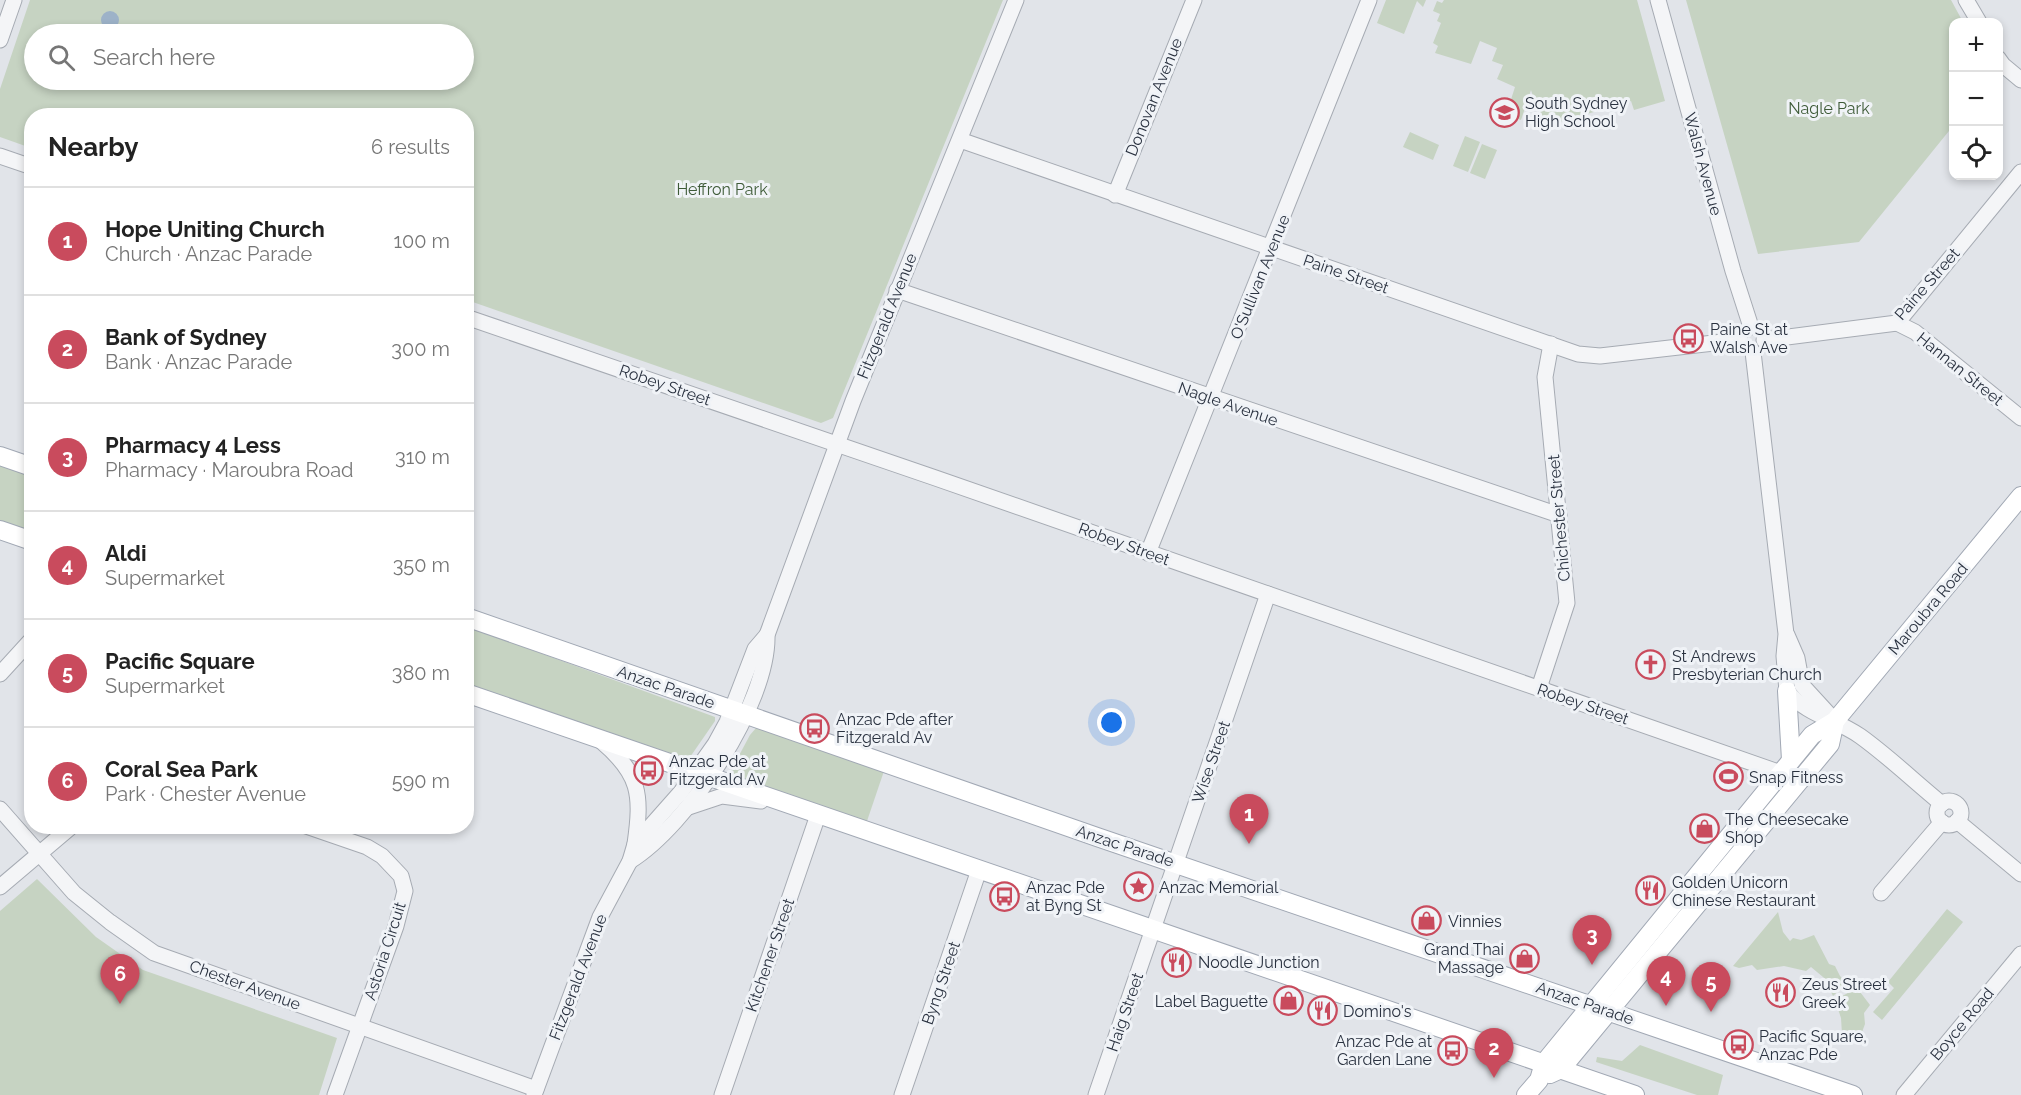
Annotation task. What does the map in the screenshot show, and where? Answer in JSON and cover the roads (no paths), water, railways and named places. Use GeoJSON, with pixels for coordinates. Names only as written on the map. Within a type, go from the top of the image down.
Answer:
{"type":"FeatureCollection","features":[{"type":"Feature","properties":{"kind":"main road"},"geometry":{"type":"LineString","coordinates":[[0,456],[24,464]]}},
{"type":"Feature","properties":{"kind":"main road","name":"Maroubra Road"},"geometry":{"type":"LineString","coordinates":[[1548,1071],[1592,1005],[1786,766],[1814,732],[1835,721],[2021,496]]}},
{"type":"Feature","properties":{"kind":"main road"},"geometry":{"type":"LineString","coordinates":[[0,530],[24,538]]}},
{"type":"Feature","properties":{"kind":"main road","name":"Anzac Parade"},"geometry":{"type":"LineString","coordinates":[[474,620],[1853,1095]]}},
{"type":"Feature","properties":{"kind":"main road"},"geometry":{"type":"LineString","coordinates":[[1786,691],[1786,766]]}},
{"type":"Feature","properties":{"kind":"main road"},"geometry":{"type":"LineString","coordinates":[[474,696],[1152,929],[1548,1071],[1635,1095]]}},
{"type":"Feature","properties":{"kind":"main road","name":"Maroubra Road"},"geometry":{"type":"LineString","coordinates":[[1526,1095],[1609,1011],[1830,744],[1835,721]]}},
{"type":"Feature","properties":{"kind":"street"},"geometry":{"type":"LineString","coordinates":[[0,40],[14,0]]}},
{"type":"Feature","properties":{"kind":"street","name":"Fitzgerald Avenue"},"geometry":{"type":"LineString","coordinates":[[630,861],[644,853],[683,810],[703,776],[715,744],[739,713],[755,649],[767,635],[836,444],[1016,0]]}},
{"type":"Feature","properties":{"kind":"street","name":"Donovan Avenue"},"geometry":{"type":"LineString","coordinates":[[1114,195],[1194,0]]}},
{"type":"Feature","properties":{"kind":"street","name":"O'Sullivan Avenue"},"geometry":{"type":"LineString","coordinates":[[1148,553],[1272,248],[1369,0]]}},
{"type":"Feature","properties":{"kind":"street","name":"Walsh Avenue"},"geometry":{"type":"LineString","coordinates":[[1658,0],[1730,260],[1751,327]]}},
{"type":"Feature","properties":{"kind":"street"},"geometry":{"type":"LineString","coordinates":[[1966,0],[1977,18]]}},
{"type":"Feature","properties":{"kind":"street"},"geometry":{"type":"LineString","coordinates":[[2003,65],[2021,80]]}},
{"type":"Feature","properties":{"kind":"street","name":"Paine Street"},"geometry":{"type":"LineString","coordinates":[[960,140],[1578,354],[1600,356],[1740,340]]}},
{"type":"Feature","properties":{"kind":"street"},"geometry":{"type":"LineString","coordinates":[[0,156],[24,164]]}},
{"type":"Feature","properties":{"kind":"street","name":"Paine Street"},"geometry":{"type":"LineString","coordinates":[[1764,340],[1897,323],[2021,172]]}},
{"type":"Feature","properties":{"kind":"street","name":"Nagle Avenue"},"geometry":{"type":"LineString","coordinates":[[897,290],[1559,515]]}},
{"type":"Feature","properties":{"kind":"street","name":"Robey Street"},"geometry":{"type":"LineString","coordinates":[[474,319],[1539,688],[1786,766]]}},
{"type":"Feature","properties":{"kind":"street","name":"Hannan Street"},"geometry":{"type":"LineString","coordinates":[[1897,323],[1915,332],[2021,418]]}},
{"type":"Feature","properties":{"kind":"street"},"geometry":{"type":"LineString","coordinates":[[1751,327],[1761,331],[1764,340],[1760,349],[1753,352],[1742,347],[1740,340],[1742,332],[1751,327]]}},
{"type":"Feature","properties":{"kind":"street","name":"Chichester Street"},"geometry":{"type":"LineString","coordinates":[[1539,688],[1567,603],[1545,377],[1551,344]]}},
{"type":"Feature","properties":{"kind":"street"},"geometry":{"type":"LineString","coordinates":[[1753,352],[1786,634],[1784,656],[1786,691],[1810,713],[1835,721],[1861,737],[1941,804]]}},
{"type":"Feature","properties":{"kind":"street","name":"Wise Street"},"geometry":{"type":"LineString","coordinates":[[1152,929],[1268,594]]}},
{"type":"Feature","properties":{"kind":"street"},"geometry":{"type":"LineString","coordinates":[[1786,634],[1797,658],[1802,685],[1835,721]]}},
{"type":"Feature","properties":{"kind":"street"},"geometry":{"type":"LineString","coordinates":[[0,674],[24,648]]}},
{"type":"Feature","properties":{"kind":"street"},"geometry":{"type":"LineString","coordinates":[[595,737],[621,759],[637,786],[639,818],[635,844]]}},
{"type":"Feature","properties":{"kind":"street","name":"Fitzgerald Avenue"},"geometry":{"type":"LineString","coordinates":[[535,1092],[600,917],[630,861],[635,844],[703,776]]}},
{"type":"Feature","properties":{"kind":"street"},"geometry":{"type":"LineString","coordinates":[[683,810],[709,798],[729,796],[810,812]]}},
{"type":"Feature","properties":{"kind":"street"},"geometry":{"type":"LineString","coordinates":[[1881,894],[1961,813],[1959,806],[1950,801],[1941,804]]}},
{"type":"Feature","properties":{"kind":"street"},"geometry":{"type":"LineString","coordinates":[[1941,804],[1938,813],[2021,874]]}},
{"type":"Feature","properties":{"kind":"street","name":"Chester Avenue"},"geometry":{"type":"LineString","coordinates":[[0,809],[74,892],[110,922],[154,953],[535,1092]]}},
{"type":"Feature","properties":{"kind":"street","name":"Kitchener Street"},"geometry":{"type":"LineString","coordinates":[[722,1095],[810,812]]}},
{"type":"Feature","properties":{"kind":"street"},"geometry":{"type":"LineString","coordinates":[[0,887],[63,834]]}},
{"type":"Feature","properties":{"kind":"street","name":"Astoria Circuit"},"geometry":{"type":"LineString","coordinates":[[328,834],[382,856],[401,876],[405,891],[396,926],[335,1095]]}},
{"type":"Feature","properties":{"kind":"street","name":"Byng Street"},"geometry":{"type":"LineString","coordinates":[[902,1095],[979,870]]}},
{"type":"Feature","properties":{"kind":"street","name":"Haig Street"},"geometry":{"type":"LineString","coordinates":[[1096,1095],[1152,929]]}},
{"type":"Feature","properties":{"kind":"street","name":"Boyce Road"},"geometry":{"type":"LineString","coordinates":[[1904,1095],[2021,954]]}},
{"type":"Feature","properties":{"kind":"water"},"geometry":{"type":"Polygon","coordinates":[[[110,11],[118,17],[117,24],[103,24],[101,20],[104,14],[110,11]]]}},
{"type":"Feature","properties":{"kind":"place","name":"South Sydney High School"},"geometry":{"type":"Point","coordinates":[1504,112]}},
{"type":"Feature","properties":{"kind":"place","name":"Paine St at Walsh Ave"},"geometry":{"type":"Point","coordinates":[1689,338]}},
{"type":"Feature","properties":{"kind":"place","name":"St Andrews Presbyterian Church"},"geometry":{"type":"Point","coordinates":[1651,665]}},
{"type":"Feature","properties":{"kind":"place","name":"Anzac Pde after Fitzgerald Av"},"geometry":{"type":"Point","coordinates":[815,728]}},
{"type":"Feature","properties":{"kind":"place","name":"Anzac Pde at Fitzgerald Av"},"geometry":{"type":"Point","coordinates":[648,770]}},
{"type":"Feature","properties":{"kind":"place","name":"Snap Fitness"},"geometry":{"type":"Point","coordinates":[1728,777]}},
{"type":"Feature","properties":{"kind":"place","name":"The Cheesecake Shop"},"geometry":{"type":"Point","coordinates":[1704,828]}},
{"type":"Feature","properties":{"kind":"place","name":"Hope Uniting Church"},"geometry":{"type":"Point","coordinates":[1249,844]}},
{"type":"Feature","properties":{"kind":"place","name":"Anzac Memorial"},"geometry":{"type":"Point","coordinates":[1138,887]}},
{"type":"Feature","properties":{"kind":"place","name":"Golden Unicorn Chinese Restaurant"},"geometry":{"type":"Point","coordinates":[1651,891]}},
{"type":"Feature","properties":{"kind":"place","name":"Anzac Pde at Byng St"},"geometry":{"type":"Point","coordinates":[1005,896]}},
{"type":"Feature","properties":{"kind":"place","name":"Vinnies"},"geometry":{"type":"Point","coordinates":[1427,921]}},
{"type":"Feature","properties":{"kind":"place","name":"Grand Thai Massage"},"geometry":{"type":"Point","coordinates":[1525,958]}},
{"type":"Feature","properties":{"kind":"place","name":"Noodle Junction"},"geometry":{"type":"Point","coordinates":[1177,962]}},
{"type":"Feature","properties":{"kind":"place","name":"Pharmacy 4 Less"},"geometry":{"type":"Point","coordinates":[1592,965]}},
{"type":"Feature","properties":{"kind":"place","name":"Zeus Street Greek"},"geometry":{"type":"Point","coordinates":[1781,993]}},
{"type":"Feature","properties":{"kind":"place","name":"Label Baguette"},"geometry":{"type":"Point","coordinates":[1289,1001]}},
{"type":"Feature","properties":{"kind":"place","name":"Coral Sea Park"},"geometry":{"type":"Point","coordinates":[120,1004]}},
{"type":"Feature","properties":{"kind":"place","name":"Aldi"},"geometry":{"type":"Point","coordinates":[1666,1006]}},
{"type":"Feature","properties":{"kind":"place","name":"Domino's"},"geometry":{"type":"Point","coordinates":[1322,1011]}},
{"type":"Feature","properties":{"kind":"place","name":"Pacific Square"},"geometry":{"type":"Point","coordinates":[1711,1012]}},
{"type":"Feature","properties":{"kind":"place","name":"Pacific Square, Anzac Pde"},"geometry":{"type":"Point","coordinates":[1738,1045]}},
{"type":"Feature","properties":{"kind":"place","name":"Anzac Pde at Garden Lane"},"geometry":{"type":"Point","coordinates":[1453,1050]}},
{"type":"Feature","properties":{"kind":"place","name":"Bank of Sydney"},"geometry":{"type":"Point","coordinates":[1494,1078]}},
{"type":"Feature","properties":{"kind":"park label","name":"Nagle Park"},"geometry":{"type":"Point","coordinates":[1829,108]}},
{"type":"Feature","properties":{"kind":"park label","name":"Heffron Park"},"geometry":{"type":"Point","coordinates":[722,189]}}]}
